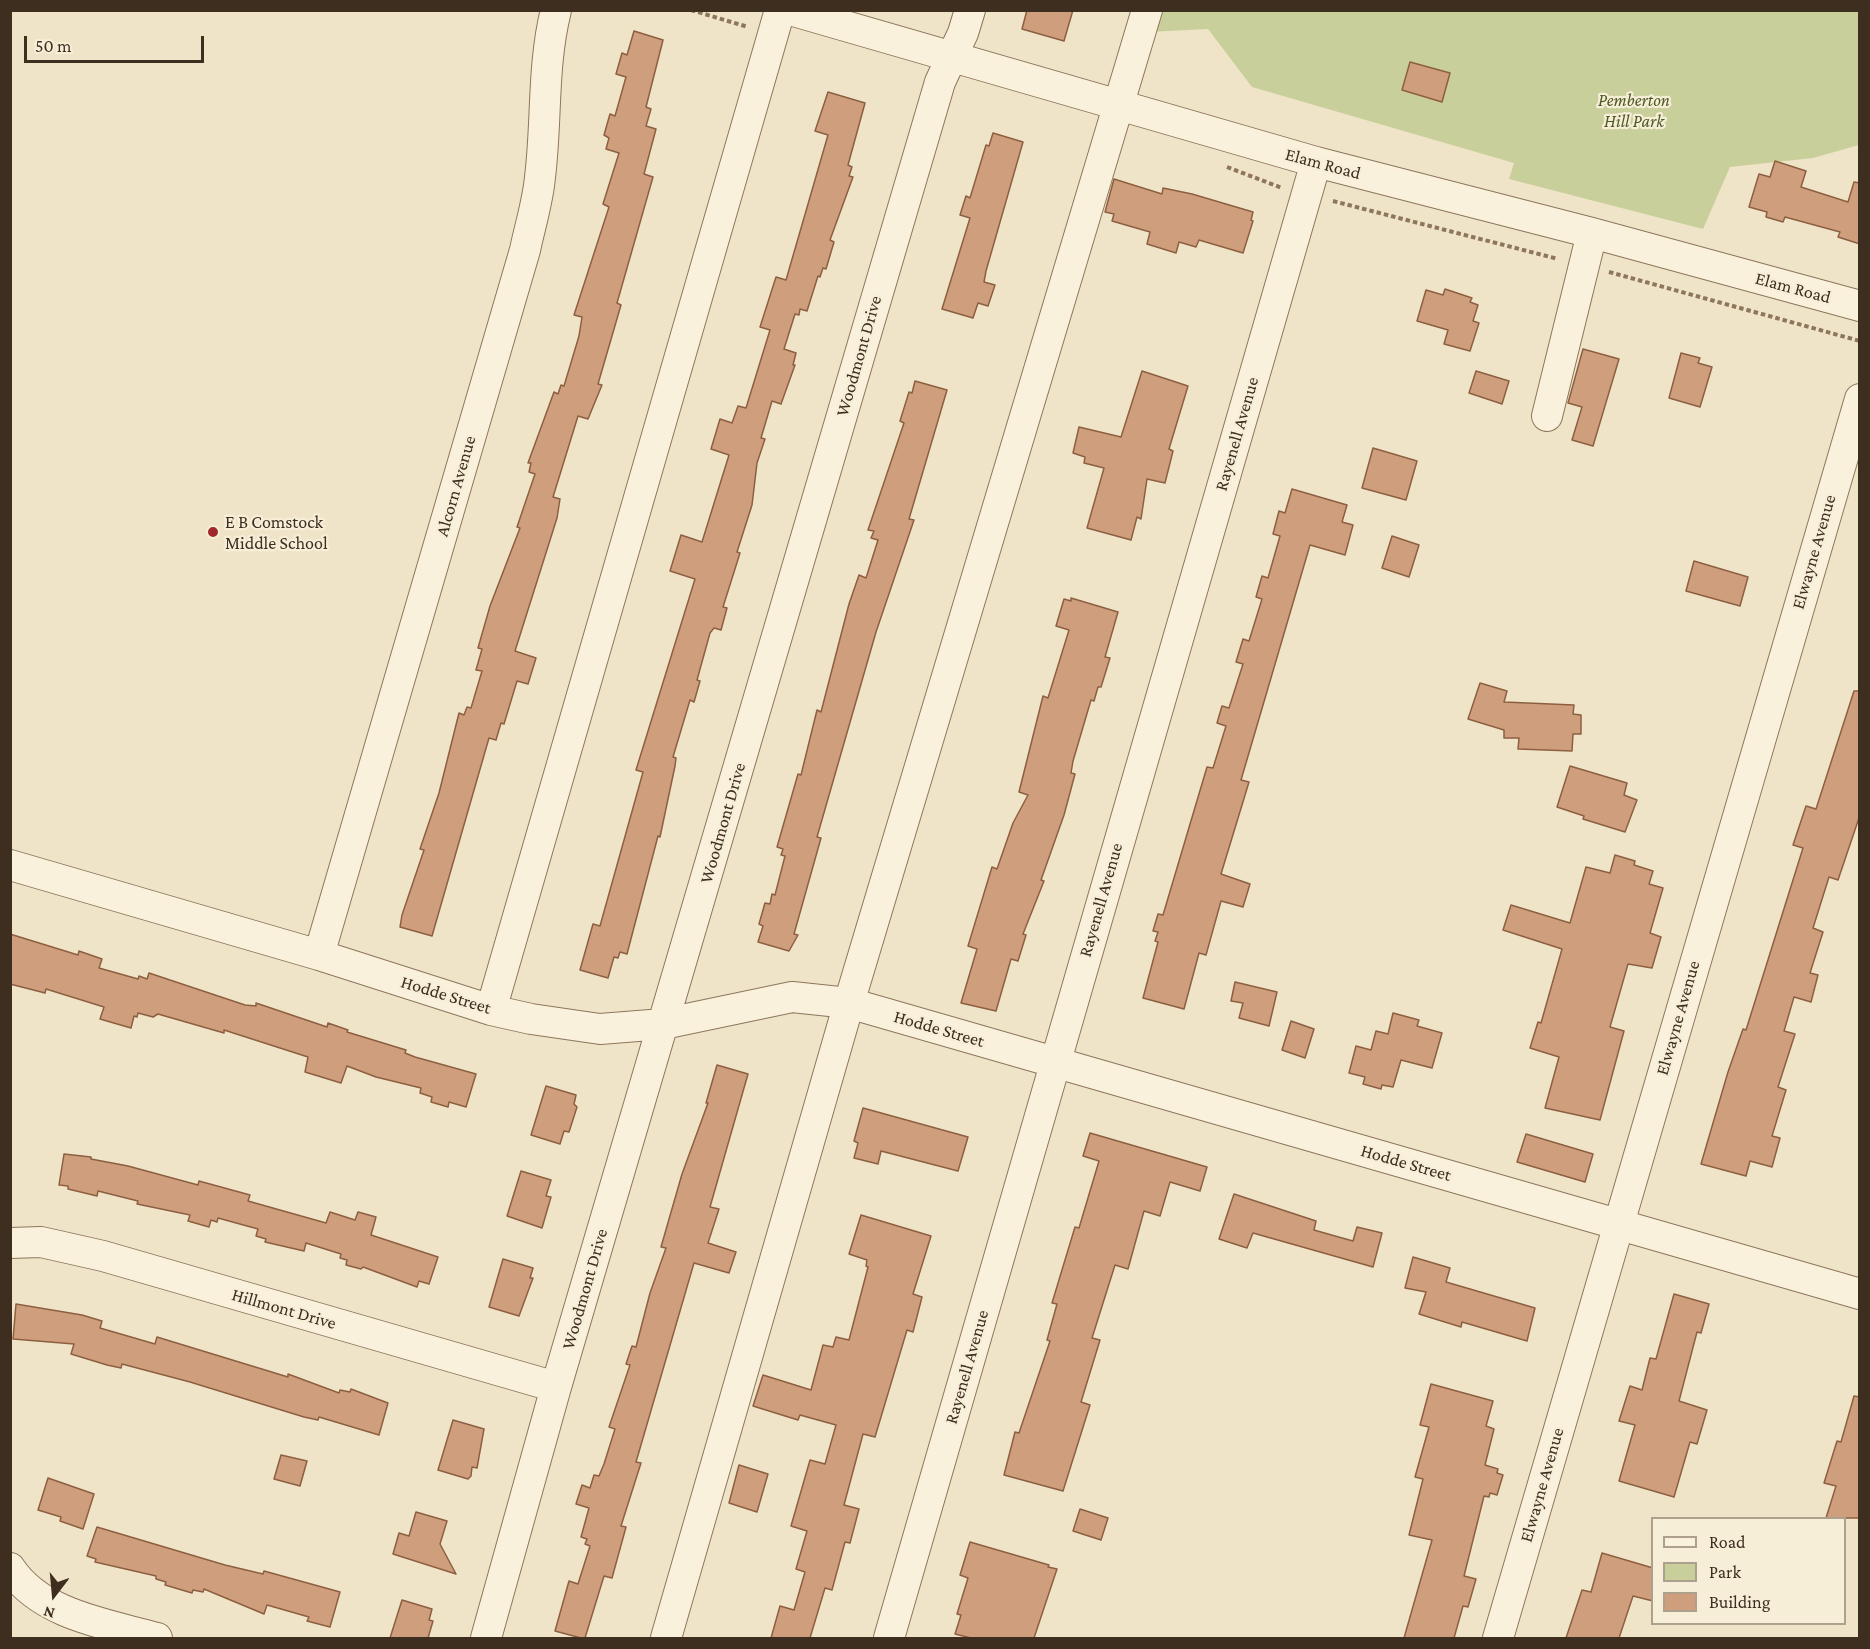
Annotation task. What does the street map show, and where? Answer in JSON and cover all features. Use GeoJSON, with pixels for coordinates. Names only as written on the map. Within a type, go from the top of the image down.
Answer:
{"type":"FeatureCollection","features":[{"type":"Feature","properties":{"kind":"street","name":"Alcorn Avenue"},"geometry":{"type":"LineString","coordinates":[[320,955],[525,250],[540,178],[548,41],[556,10]]}},
{"type":"Feature","properties":{"kind":"street"},"geometry":{"type":"LineString","coordinates":[[490,1010],[780,10]]}},
{"type":"Feature","properties":{"kind":"street","name":"Elam Road"},"geometry":{"type":"LineString","coordinates":[[790,10],[1316,162],[1592,233],[1860,306]]}},
{"type":"Feature","properties":{"kind":"street","name":"Woodmont Drive"},"geometry":{"type":"LineString","coordinates":[[486,1638],[556,1387],[940,82],[963,33],[970,10]]}},
{"type":"Feature","properties":{"kind":"street"},"geometry":{"type":"LineString","coordinates":[[666,1638],[849,1003],[1120,107],[1147,10]]}},
{"type":"Feature","properties":{"kind":"street","name":"Rayenell Avenue"},"geometry":{"type":"LineString","coordinates":[[889,1638],[1316,162]]}},
{"type":"Feature","properties":{"kind":"street"},"geometry":{"type":"LineString","coordinates":[[1547,416],[1592,233]]}},
{"type":"Feature","properties":{"kind":"street","name":"Elwayne Avenue"},"geometry":{"type":"LineString","coordinates":[[1498,1638],[1860,399]]}},
{"type":"Feature","properties":{"kind":"street","name":"Hodde Street"},"geometry":{"type":"LineString","coordinates":[[10,865],[320,955],[490,1010],[600,1029],[663,1024],[792,997],[849,1003],[1860,1294]]}},
{"type":"Feature","properties":{"kind":"street","name":"Hillmont Drive"},"geometry":{"type":"LineString","coordinates":[[10,1244],[41,1242],[103,1256],[556,1387]]}},
{"type":"Feature","properties":{"kind":"street"},"geometry":{"type":"LineString","coordinates":[[10,1568],[37,1597],[76,1615],[157,1638]]}},
{"type":"Feature","properties":{"kind":"green space","name":"Pemberton Hill Park"},"geometry":{"type":"Polygon","coordinates":[[[1137,10],[1859,11],[1859,145],[1813,158],[1730,167],[1703,229],[1509,179],[1514,163],[1252,87],[1208,29],[1128,33],[1137,10]]]}},
{"type":"Feature","properties":{"kind":"building"},"geometry":{"type":"Polygon","coordinates":[[[1027,10],[1073,10],[1064,41],[1022,29],[1027,10]]]}},
{"type":"Feature","properties":{"kind":"building"},"geometry":{"type":"Polygon","coordinates":[[[634,31],[663,40],[646,107],[651,109],[646,126],[656,129],[644,174],[653,177],[617,303],[621,305],[598,384],[602,385],[588,419],[578,416],[553,497],[560,499],[557,518],[515,651],[536,658],[528,684],[517,681],[504,724],[501,723],[496,740],[489,738],[432,936],[400,927],[402,915],[424,850],[420,849],[439,793],[459,713],[464,715],[467,707],[471,708],[482,671],[476,670],[482,649],[478,648],[490,606],[520,528],[517,527],[535,474],[529,472],[531,463],[528,463],[554,392],[558,394],[561,385],[564,386],[579,336],[582,317],[574,315],[609,207],[603,204],[619,153],[606,149],[609,138],[604,135],[610,114],[615,116],[626,77],[616,74],[622,53],[627,55],[634,31]]]}},
{"type":"Feature","properties":{"kind":"building"},"geometry":{"type":"Polygon","coordinates":[[[1410,62],[1450,73],[1442,102],[1402,90],[1410,62]]]}},
{"type":"Feature","properties":{"kind":"building"},"geometry":{"type":"Polygon","coordinates":[[[828,92],[865,103],[848,165],[852,167],[849,176],[853,177],[830,240],[834,242],[826,269],[823,268],[820,277],[818,276],[807,311],[800,309],[799,315],[795,314],[784,349],[796,353],[793,365],[795,365],[781,404],[772,401],[761,438],[765,439],[757,463],[752,505],[723,607],[727,608],[721,630],[714,628],[710,633],[697,680],[700,681],[694,702],[690,700],[673,757],[676,758],[675,766],[660,837],[658,836],[627,954],[620,952],[618,958],[614,957],[608,978],[580,970],[593,924],[600,926],[643,772],[636,770],[695,579],[670,571],[681,535],[702,542],[729,455],[711,449],[720,419],[732,423],[738,406],[746,408],[770,330],[760,327],[776,277],[786,280],[828,135],[815,131],[828,92]]]}},
{"type":"Feature","properties":{"kind":"building"},"geometry":{"type":"Polygon","coordinates":[[[993,133],[1023,142],[986,271],[984,282],[995,285],[988,306],[978,303],[973,318],[942,309],[970,218],[960,215],[966,196],[970,198],[986,145],[989,146],[993,133]]]}},
{"type":"Feature","properties":{"kind":"building"},"geometry":{"type":"Polygon","coordinates":[[[1775,161],[1806,171],[1801,187],[1848,202],[1854,182],[1860,183],[1860,244],[1838,237],[1840,232],[1785,217],[1783,222],[1766,217],[1767,212],[1749,207],[1759,174],[1770,177],[1775,161]]]}},
{"type":"Feature","properties":{"kind":"building"},"geometry":{"type":"Polygon","coordinates":[[[1114,179],[1162,194],[1163,188],[1253,212],[1251,220],[1253,221],[1243,253],[1199,240],[1196,247],[1179,242],[1176,253],[1147,244],[1150,232],[1112,221],[1114,214],[1105,212],[1114,179]]]}},
{"type":"Feature","properties":{"kind":"building"},"geometry":{"type":"Polygon","coordinates":[[[1445,289],[1472,298],[1470,302],[1478,305],[1473,321],[1479,323],[1470,351],[1444,344],[1448,330],[1417,321],[1426,290],[1443,295],[1445,289]]]}},
{"type":"Feature","properties":{"kind":"building"},"geometry":{"type":"Polygon","coordinates":[[[1583,349],[1619,359],[1593,446],[1572,440],[1582,407],[1568,403],[1583,349]]]}},
{"type":"Feature","properties":{"kind":"building"},"geometry":{"type":"Polygon","coordinates":[[[1681,353],[1700,358],[1698,363],[1712,367],[1700,407],[1669,398],[1681,353]]]}},
{"type":"Feature","properties":{"kind":"building"},"geometry":{"type":"Polygon","coordinates":[[[1142,371],[1188,386],[1169,449],[1173,451],[1165,483],[1147,479],[1141,519],[1137,517],[1131,540],[1087,528],[1104,468],[1084,463],[1085,457],[1073,453],[1079,427],[1121,437],[1142,371]]]}},
{"type":"Feature","properties":{"kind":"building"},"geometry":{"type":"Polygon","coordinates":[[[1476,371],[1509,381],[1502,404],[1469,393],[1476,371]]]}},
{"type":"Feature","properties":{"kind":"building"},"geometry":{"type":"Polygon","coordinates":[[[915,381],[947,390],[909,519],[914,520],[876,632],[817,837],[821,838],[794,934],[798,935],[789,951],[758,942],[763,926],[759,924],[765,903],[770,904],[772,894],[775,895],[785,856],[781,855],[783,849],[777,847],[798,774],[801,775],[817,710],[821,712],[849,604],[859,575],[866,578],[878,540],[871,538],[874,531],[868,530],[904,423],[900,421],[909,392],[912,393],[915,381]]]}},
{"type":"Feature","properties":{"kind":"building"},"geometry":{"type":"Polygon","coordinates":[[[1373,448],[1417,461],[1406,500],[1362,488],[1373,448]]]}},
{"type":"Feature","properties":{"kind":"building"},"geometry":{"type":"Polygon","coordinates":[[[1292,489],[1347,505],[1342,522],[1353,525],[1345,555],[1310,545],[1241,780],[1249,782],[1221,874],[1250,884],[1243,907],[1221,901],[1206,955],[1199,953],[1184,1009],[1143,998],[1158,942],[1155,941],[1158,932],[1153,931],[1158,914],[1163,915],[1207,767],[1213,768],[1226,726],[1217,723],[1222,706],[1229,708],[1243,664],[1236,662],[1243,639],[1249,641],[1262,599],[1256,597],[1262,576],[1268,578],[1280,536],[1273,534],[1279,511],[1285,513],[1292,489]]]}},
{"type":"Feature","properties":{"kind":"building"},"geometry":{"type":"Polygon","coordinates":[[[1392,536],[1419,545],[1409,577],[1382,568],[1392,536]]]}},
{"type":"Feature","properties":{"kind":"building"},"geometry":{"type":"Polygon","coordinates":[[[1694,561],[1748,577],[1740,606],[1686,591],[1694,561]]]}},
{"type":"Feature","properties":{"kind":"building"},"geometry":{"type":"Polygon","coordinates":[[[1071,598],[1118,612],[1105,657],[1110,658],[1101,687],[1098,687],[1094,701],[1091,700],[1073,761],[1071,773],[1075,774],[1064,815],[1041,880],[1044,881],[1023,934],[1026,935],[1018,961],[1011,959],[996,1011],[961,1003],[977,949],[968,946],[992,867],[997,869],[1013,823],[1028,795],[1019,792],[1043,696],[1048,698],[1069,630],[1056,626],[1064,599],[1071,601],[1071,598]]]}},
{"type":"Feature","properties":{"kind":"building"},"geometry":{"type":"Polygon","coordinates":[[[1480,683],[1507,691],[1504,702],[1574,705],[1573,714],[1581,715],[1581,734],[1573,734],[1572,751],[1518,749],[1519,738],[1504,738],[1504,730],[1468,719],[1480,683]]]}},
{"type":"Feature","properties":{"kind":"building"},"geometry":{"type":"Polygon","coordinates":[[[1854,691],[1860,691],[1860,815],[1838,880],[1829,877],[1813,928],[1823,932],[1810,973],[1818,975],[1811,1002],[1794,997],[1784,1031],[1795,1034],[1778,1087],[1786,1090],[1772,1136],[1780,1138],[1772,1167],[1750,1161],[1746,1176],[1701,1164],[1728,1072],[1743,1029],[1746,1030],[1803,848],[1793,845],[1806,806],[1816,809],[1854,691]]]}},
{"type":"Feature","properties":{"kind":"building"},"geometry":{"type":"Polygon","coordinates":[[[1570,766],[1627,783],[1624,795],[1637,800],[1625,832],[1583,819],[1584,816],[1557,807],[1570,766]]]}},
{"type":"Feature","properties":{"kind":"building"},"geometry":{"type":"Polygon","coordinates":[[[1615,855],[1635,861],[1634,865],[1653,871],[1649,884],[1663,888],[1650,933],[1661,937],[1652,968],[1628,964],[1610,1027],[1624,1031],[1600,1120],[1545,1108],[1559,1057],[1530,1048],[1538,1022],[1541,1023],[1562,949],[1503,930],[1511,905],[1570,923],[1586,867],[1610,873],[1615,855]]]}},
{"type":"Feature","properties":{"kind":"building"},"geometry":{"type":"Polygon","coordinates":[[[10,934],[78,955],[79,951],[102,959],[99,968],[138,979],[139,976],[147,979],[149,973],[245,1005],[256,1006],[256,1003],[327,1027],[328,1023],[348,1030],[347,1032],[406,1050],[405,1053],[415,1057],[476,1074],[466,1107],[449,1102],[448,1107],[431,1102],[432,1097],[420,1093],[421,1088],[376,1077],[347,1066],[341,1083],[305,1072],[308,1057],[224,1030],[224,1033],[158,1014],[153,1017],[138,1013],[137,1017],[134,1016],[131,1028],[100,1019],[104,1007],[46,989],[45,993],[10,984],[10,934]]]}},
{"type":"Feature","properties":{"kind":"building"},"geometry":{"type":"Polygon","coordinates":[[[1235,982],[1277,992],[1269,1026],[1239,1018],[1243,1003],[1231,1001],[1235,982]]]}},
{"type":"Feature","properties":{"kind":"building"},"geometry":{"type":"Polygon","coordinates":[[[1393,1013],[1419,1020],[1417,1026],[1442,1033],[1432,1068],[1401,1060],[1393,1087],[1382,1085],[1381,1089],[1363,1084],[1365,1077],[1349,1073],[1356,1046],[1371,1050],[1376,1031],[1388,1034],[1393,1013]]]}},
{"type":"Feature","properties":{"kind":"building"},"geometry":{"type":"Polygon","coordinates":[[[1291,1021],[1314,1029],[1305,1058],[1282,1050],[1291,1021]]]}},
{"type":"Feature","properties":{"kind":"building"},"geometry":{"type":"Polygon","coordinates":[[[717,1065],[748,1074],[710,1207],[719,1209],[708,1243],[736,1252],[729,1273],[694,1263],[636,1462],[641,1463],[621,1526],[626,1527],[612,1578],[604,1576],[585,1638],[581,1638],[555,1631],[569,1581],[578,1584],[590,1546],[585,1544],[587,1539],[581,1537],[589,1508],[576,1504],[582,1485],[590,1488],[594,1475],[599,1476],[604,1464],[615,1429],[609,1427],[630,1365],[626,1364],[632,1346],[636,1347],[650,1293],[666,1248],[661,1247],[682,1174],[708,1103],[706,1103],[717,1065]]]}},
{"type":"Feature","properties":{"kind":"building"},"geometry":{"type":"Polygon","coordinates":[[[546,1086],[576,1095],[574,1104],[577,1107],[569,1132],[564,1131],[560,1144],[531,1135],[546,1086]]]}},
{"type":"Feature","properties":{"kind":"building"},"geometry":{"type":"Polygon","coordinates":[[[863,1108],[968,1137],[958,1171],[881,1151],[878,1164],[854,1158],[858,1143],[854,1141],[863,1108]]]}},
{"type":"Feature","properties":{"kind":"building"},"geometry":{"type":"Polygon","coordinates":[[[1090,1133],[1207,1167],[1200,1191],[1170,1182],[1160,1216],[1144,1211],[1128,1269],[1115,1265],[1092,1338],[1100,1340],[1081,1402],[1090,1405],[1063,1491],[1004,1475],[1015,1432],[1019,1433],[1050,1341],[1047,1340],[1057,1304],[1052,1303],[1075,1227],[1079,1228],[1099,1161],[1083,1156],[1090,1133]]]}},
{"type":"Feature","properties":{"kind":"building"},"geometry":{"type":"Polygon","coordinates":[[[1526,1134],[1593,1154],[1585,1182],[1517,1162],[1526,1134]]]}},
{"type":"Feature","properties":{"kind":"building"},"geometry":{"type":"Polygon","coordinates":[[[64,1154],[91,1157],[91,1159],[128,1166],[198,1185],[199,1181],[250,1195],[248,1201],[326,1223],[330,1212],[355,1220],[358,1212],[376,1217],[371,1235],[438,1257],[429,1284],[419,1281],[417,1287],[363,1267],[361,1269],[346,1265],[347,1260],[340,1258],[341,1254],[306,1243],[304,1251],[265,1242],[266,1239],[256,1236],[258,1229],[218,1218],[217,1222],[211,1220],[209,1227],[188,1221],[190,1215],[137,1204],[138,1201],[98,1191],[97,1196],[68,1189],[68,1186],[59,1185],[64,1154]]]}},
{"type":"Feature","properties":{"kind":"building"},"geometry":{"type":"Polygon","coordinates":[[[521,1171],[551,1180],[546,1196],[551,1197],[542,1228],[507,1216],[521,1171]]]}},
{"type":"Feature","properties":{"kind":"building"},"geometry":{"type":"Polygon","coordinates":[[[1234,1194],[1316,1221],[1314,1230],[1353,1241],[1357,1227],[1382,1233],[1373,1267],[1253,1233],[1247,1248],[1219,1239],[1234,1194]]]}},
{"type":"Feature","properties":{"kind":"building"},"geometry":{"type":"Polygon","coordinates":[[[861,1215],[931,1236],[913,1294],[922,1297],[913,1332],[907,1330],[875,1437],[863,1434],[844,1505],[859,1509],[850,1543],[845,1542],[832,1590],[825,1588],[810,1638],[771,1638],[780,1606],[794,1610],[805,1572],[796,1569],[807,1531],[791,1526],[810,1460],[825,1464],[836,1425],[800,1415],[798,1420],[753,1406],[763,1375],[811,1390],[823,1345],[833,1347],[836,1337],[849,1340],[868,1267],[866,1266],[867,1260],[849,1254],[861,1215]]]}},
{"type":"Feature","properties":{"kind":"building"},"geometry":{"type":"Polygon","coordinates":[[[1413,1257],[1450,1268],[1446,1282],[1535,1308],[1527,1341],[1462,1322],[1461,1327],[1419,1314],[1426,1292],[1405,1288],[1413,1257]]]}},
{"type":"Feature","properties":{"kind":"building"},"geometry":{"type":"Polygon","coordinates":[[[503,1259],[533,1268],[530,1278],[533,1278],[519,1316],[489,1307],[503,1259]]]}},
{"type":"Feature","properties":{"kind":"building"},"geometry":{"type":"Polygon","coordinates":[[[1674,1294],[1709,1304],[1701,1333],[1697,1332],[1679,1401],[1707,1410],[1697,1444],[1690,1442],[1674,1497],[1619,1481],[1635,1425],[1619,1421],[1630,1386],[1642,1390],[1650,1358],[1656,1359],[1674,1294]]]}},
{"type":"Feature","properties":{"kind":"building"},"geometry":{"type":"Polygon","coordinates":[[[16,1304],[82,1315],[102,1321],[100,1328],[155,1344],[157,1337],[288,1377],[288,1374],[339,1393],[340,1390],[350,1392],[351,1389],[388,1403],[379,1435],[319,1417],[318,1420],[304,1417],[122,1364],[121,1368],[107,1365],[71,1354],[74,1344],[13,1339],[16,1304]]]}},
{"type":"Feature","properties":{"kind":"building"},"geometry":{"type":"Polygon","coordinates":[[[1431,1384],[1493,1401],[1486,1426],[1494,1429],[1485,1465],[1498,1469],[1497,1473],[1503,1475],[1497,1495],[1490,1493],[1489,1497],[1484,1496],[1464,1576],[1476,1579],[1468,1607],[1463,1606],[1454,1638],[1404,1638],[1432,1540],[1409,1535],[1423,1479],[1415,1477],[1429,1427],[1420,1425],[1431,1384]]]}},
{"type":"Feature","properties":{"kind":"building"},"geometry":{"type":"Polygon","coordinates":[[[1854,1396],[1860,1397],[1860,1518],[1826,1517],[1836,1486],[1824,1483],[1837,1441],[1841,1442],[1854,1396]]]}},
{"type":"Feature","properties":{"kind":"building"},"geometry":{"type":"Polygon","coordinates":[[[453,1420],[484,1429],[477,1468],[472,1467],[471,1476],[468,1479],[438,1470],[453,1420]]]}},
{"type":"Feature","properties":{"kind":"building"},"geometry":{"type":"Polygon","coordinates":[[[281,1455],[307,1461],[300,1486],[274,1479],[281,1455]]]}},
{"type":"Feature","properties":{"kind":"building"},"geometry":{"type":"Polygon","coordinates":[[[739,1465],[768,1474],[757,1512],[729,1503],[739,1465]]]}},
{"type":"Feature","properties":{"kind":"building"},"geometry":{"type":"Polygon","coordinates":[[[48,1478],[94,1494],[83,1529],[60,1521],[61,1517],[38,1510],[48,1478]]]}},
{"type":"Feature","properties":{"kind":"building"},"geometry":{"type":"Polygon","coordinates":[[[1080,1509],[1108,1518],[1101,1540],[1073,1531],[1080,1509]]]}},
{"type":"Feature","properties":{"kind":"building"},"geometry":{"type":"Polygon","coordinates":[[[416,1512],[447,1521],[440,1544],[456,1574],[393,1554],[399,1533],[409,1536],[416,1512]]]}},
{"type":"Feature","properties":{"kind":"building"},"geometry":{"type":"Polygon","coordinates":[[[97,1527],[225,1565],[263,1574],[264,1571],[340,1592],[330,1627],[307,1621],[309,1617],[267,1605],[264,1614],[204,1589],[203,1592],[193,1590],[192,1593],[165,1585],[166,1582],[156,1579],[156,1576],[95,1562],[96,1559],[87,1556],[97,1527]]]}},
{"type":"Feature","properties":{"kind":"building"},"geometry":{"type":"Polygon","coordinates":[[[970,1542],[1057,1569],[1034,1638],[971,1638],[955,1634],[961,1615],[957,1614],[968,1578],[960,1575],[970,1542]]]}},
{"type":"Feature","properties":{"kind":"building"},"geometry":{"type":"Polygon","coordinates":[[[1602,1553],[1651,1567],[1651,1600],[1633,1596],[1619,1638],[1566,1638],[1582,1590],[1591,1592],[1602,1553]]]}},
{"type":"Feature","properties":{"kind":"building"},"geometry":{"type":"Polygon","coordinates":[[[402,1600],[432,1609],[429,1620],[433,1621],[428,1638],[390,1638],[402,1600]]]}},
{"type":"Feature","properties":{"kind":"place","name":"E B Comstock Middle School"},"geometry":{"type":"Point","coordinates":[213,532]}}]}
